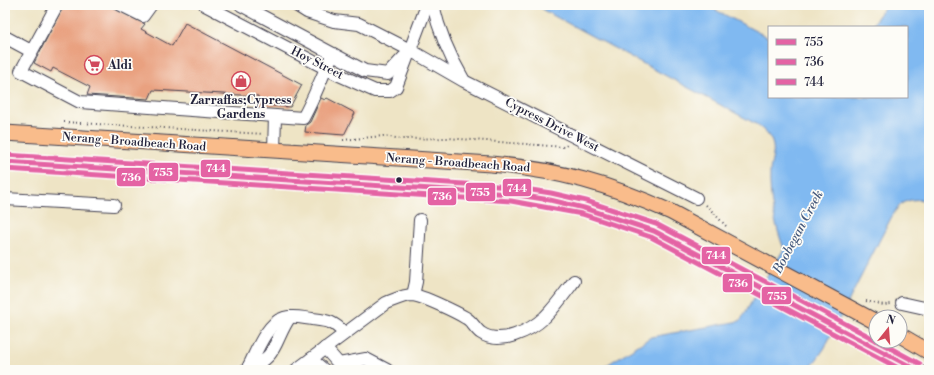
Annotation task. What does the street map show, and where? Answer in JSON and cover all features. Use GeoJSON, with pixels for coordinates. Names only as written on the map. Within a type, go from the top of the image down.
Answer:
{"type":"FeatureCollection","features":[{"type":"Feature","properties":{"kind":"main road","name":"Nerang - Broadbeach Road"},"geometry":{"type":"LineString","coordinates":[[5,134],[491,164],[550,171],[622,190],[642,199],[766,263],[857,304],[868,314]]}},
{"type":"Feature","properties":{"kind":"main road"},"geometry":{"type":"LineString","coordinates":[[5,162],[512,194],[556,200],[595,209],[654,230],[917,370]]}},
{"type":"Feature","properties":{"kind":"main road"},"geometry":{"type":"LineString","coordinates":[[908,340],[929,352]]}},
{"type":"Feature","properties":{"kind":"street"},"geometry":{"type":"LineString","coordinates":[[57,5],[21,71],[80,102],[303,118],[314,98],[332,54]]}},
{"type":"Feature","properties":{"kind":"street"},"geometry":{"type":"LineString","coordinates":[[121,5],[143,16],[151,5]]}},
{"type":"Feature","properties":{"kind":"street","name":"Hoy Street"},"geometry":{"type":"LineString","coordinates":[[205,5],[325,68],[375,90],[390,91],[396,87],[427,5]]}},
{"type":"Feature","properties":{"kind":"street","name":"Hoy Street"},"geometry":{"type":"LineString","coordinates":[[241,5],[365,71],[388,74],[410,50]]}},
{"type":"Feature","properties":{"kind":"street","name":"Cypress Drive West"},"geometry":{"type":"LineString","coordinates":[[296,5],[308,12],[334,21],[359,24],[410,50],[464,81],[696,198]]}},
{"type":"Feature","properties":{"kind":"street"},"geometry":{"type":"LineString","coordinates":[[433,5],[439,32],[449,56],[464,81]]}},
{"type":"Feature","properties":{"kind":"street"},"geometry":{"type":"LineString","coordinates":[[5,37],[31,51]]}},
{"type":"Feature","properties":{"kind":"street"},"geometry":{"type":"LineString","coordinates":[[274,151],[275,116]]}},
{"type":"Feature","properties":{"kind":"street"},"geometry":{"type":"LineString","coordinates":[[5,198],[114,205]]}},
{"type":"Feature","properties":{"kind":"street"},"geometry":{"type":"LineString","coordinates":[[413,295],[416,282],[420,220]]}},
{"type":"Feature","properties":{"kind":"street"},"geometry":{"type":"LineString","coordinates":[[296,370],[386,303],[413,295],[447,308],[468,319],[481,333],[493,338],[514,336],[544,318],[574,282]]}},
{"type":"Feature","properties":{"kind":"street"},"geometry":{"type":"LineString","coordinates":[[902,303],[929,309]]}},
{"type":"Feature","properties":{"kind":"street"},"geometry":{"type":"LineString","coordinates":[[248,368],[269,358],[285,324],[290,317],[332,322],[344,334]]}},
{"type":"Feature","properties":{"kind":"street"},"geometry":{"type":"LineString","coordinates":[[325,348],[339,364],[366,359],[387,370]]}},
{"type":"Feature","properties":{"kind":"street"},"geometry":{"type":"LineString","coordinates":[[889,355],[899,370]]}},
{"type":"Feature","properties":{"kind":"street"},"geometry":{"type":"LineString","coordinates":[[311,359],[324,370]]}},
{"type":"Feature","properties":{"kind":"path"},"geometry":{"type":"LineString","coordinates":[[58,122],[275,135]]}},
{"type":"Feature","properties":{"kind":"path"},"geometry":{"type":"LineString","coordinates":[[340,140],[383,136],[402,139],[447,138],[564,147],[577,138]]}},
{"type":"Feature","properties":{"kind":"path"},"geometry":{"type":"LineString","coordinates":[[696,198],[710,208],[727,226]]}},
{"type":"Feature","properties":{"kind":"path"},"geometry":{"type":"LineString","coordinates":[[857,304],[884,305],[902,303]]}},
{"type":"Feature","properties":{"kind":"water","name":"Boobegan Creek"},"geometry":{"type":"Polygon","coordinates":[[[542,5],[706,5],[768,37],[768,98],[908,98],[908,26],[872,26],[886,5],[929,5],[929,202],[922,200],[911,200],[904,202],[897,209],[824,349],[809,370],[599,370],[651,337],[740,321],[784,249],[775,221],[770,192],[770,169],[773,146],[769,137],[756,124],[543,10],[542,5]]]}},
{"type":"Feature","properties":{"kind":"building"},"geometry":{"type":"Polygon","coordinates":[[[64,5],[108,5],[145,24],[141,29],[172,46],[185,23],[302,85],[290,107],[259,105],[258,96],[153,90],[149,99],[87,95],[90,87],[53,68],[51,72],[34,63],[64,5]]]}},
{"type":"Feature","properties":{"kind":"building"},"geometry":{"type":"Polygon","coordinates":[[[321,98],[325,100],[327,98],[355,113],[344,135],[305,132],[306,125],[310,122],[321,98]]]}},
{"type":"Feature","properties":{"kind":"transit line","name":"744"},"geometry":{"type":"LineString","coordinates":[[5,155],[512,187],[551,193],[586,201],[656,224],[868,336]]}},
{"type":"Feature","properties":{"kind":"transit line","name":"755"},"geometry":{"type":"LineString","coordinates":[[5,162],[512,194],[550,200],[584,208],[654,231],[917,370]]}},
{"type":"Feature","properties":{"kind":"transit line","name":"736"},"geometry":{"type":"LineString","coordinates":[[5,169],[511,201],[582,214],[651,237],[902,370]]}},
{"type":"Feature","properties":{"kind":"transit line","name":"744"},"geometry":{"type":"LineString","coordinates":[[892,349],[920,364]]}},
{"type":"Feature","properties":{"kind":"place","name":"Aldi"},"geometry":{"type":"Point","coordinates":[94,65]}},
{"type":"Feature","properties":{"kind":"place","name":"Zarraffas;Cypress Gardens"},"geometry":{"type":"Point","coordinates":[241,81]}}]}
